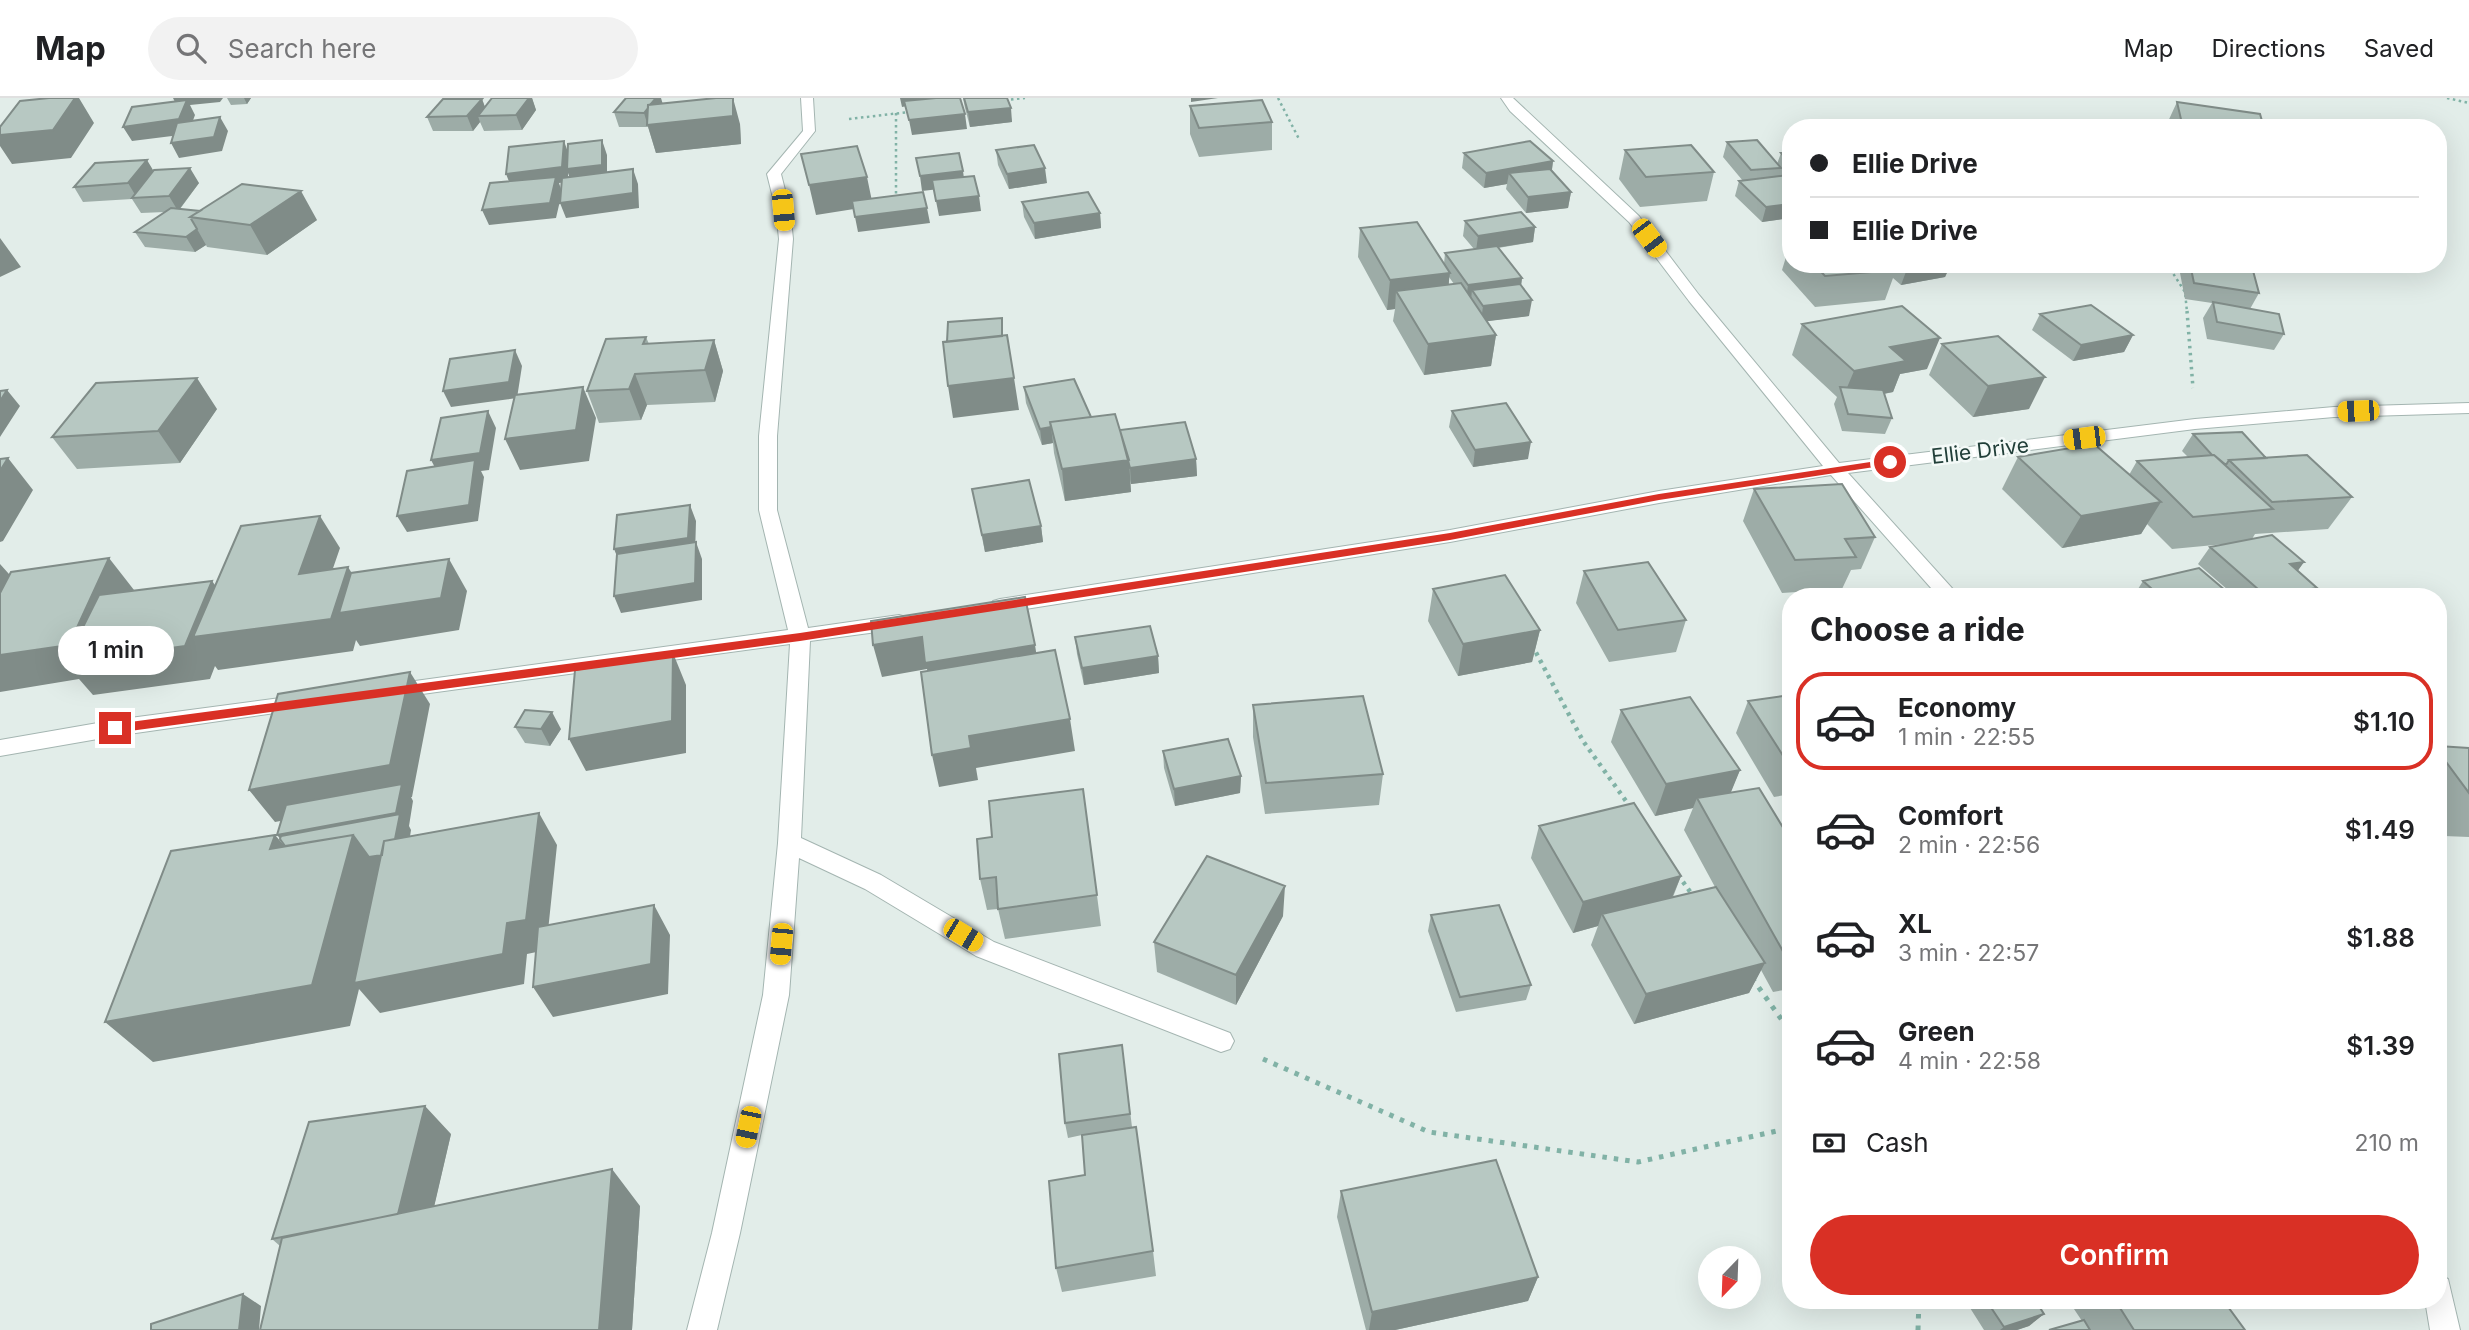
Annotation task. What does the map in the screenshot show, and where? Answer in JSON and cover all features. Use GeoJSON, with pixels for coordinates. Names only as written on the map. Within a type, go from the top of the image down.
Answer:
{"type":"FeatureCollection","features":[{"type":"Feature","properties":{"kind":"street"},"geometry":{"type":"LineString","coordinates":[[702,1330],[726,1233],[776,995],[789,843],[800,637],[768,510],[768,436],[786,239],[783,210],[774,174],[809,131],[807,98]]}},
{"type":"Feature","properties":{"kind":"street"},"geometry":{"type":"LineString","coordinates":[[1507,98],[1514,108],[1634,219],[1694,298],[1835,469],[1942,588]]}},
{"type":"Feature","properties":{"kind":"street","name":"Ellie Drive"},"geometry":{"type":"LineString","coordinates":[[980,609],[1450,536],[1659,497],[1835,469],[2195,424],[2334,412],[2469,408]]}},
{"type":"Feature","properties":{"kind":"street"},"geometry":{"type":"LineString","coordinates":[[375,694],[925,618]]}},
{"type":"Feature","properties":{"kind":"street"},"geometry":{"type":"LineString","coordinates":[[0,748],[115,728],[321,701]]}},
{"type":"Feature","properties":{"kind":"street"},"geometry":{"type":"LineString","coordinates":[[789,843],[873,882],[985,949],[1221,1041]]}},
{"type":"Feature","properties":{"kind":"street"},"geometry":{"type":"LineString","coordinates":[[2441,1309],[2445,1330]]}},
{"type":"Feature","properties":{"kind":"path"},"geometry":{"type":"LineString","coordinates":[[999,101],[1025,98]]}},
{"type":"Feature","properties":{"kind":"path"},"geometry":{"type":"LineString","coordinates":[[1278,98],[1298,139]]}},
{"type":"Feature","properties":{"kind":"path"},"geometry":{"type":"LineString","coordinates":[[2447,98],[2469,103]]}},
{"type":"Feature","properties":{"kind":"path"},"geometry":{"type":"LineString","coordinates":[[809,131],[841,120],[909,112]]}},
{"type":"Feature","properties":{"kind":"path"},"geometry":{"type":"LineString","coordinates":[[896,113],[896,195]]}},
{"type":"Feature","properties":{"kind":"path"},"geometry":{"type":"LineString","coordinates":[[2173,273],[2185,292],[2195,424]]}},
{"type":"Feature","properties":{"kind":"path"},"geometry":{"type":"LineString","coordinates":[[1527,635],[1583,741],[1631,809]]}},
{"type":"Feature","properties":{"kind":"path"},"geometry":{"type":"LineString","coordinates":[[1671,865],[1695,899]]}},
{"type":"Feature","properties":{"kind":"path"},"geometry":{"type":"LineString","coordinates":[[1744,967],[1782,1020]]}},
{"type":"Feature","properties":{"kind":"path"},"geometry":{"type":"LineString","coordinates":[[1221,1041],[1429,1132],[1637,1162],[1782,1130]]}},
{"type":"Feature","properties":{"kind":"path"},"geometry":{"type":"LineString","coordinates":[[1918,1330],[1919,1309]]}},
{"type":"Feature","properties":{"kind":"building"},"geometry":{"type":"Polygon","coordinates":[[[75,98],[53,130],[0,135],[0,127],[20,101],[75,98]]]}},
{"type":"Feature","properties":{"kind":"building"},"geometry":{"type":"Polygon","coordinates":[[[492,98],[529,98],[516,115],[478,116],[492,98]]]}},
{"type":"Feature","properties":{"kind":"building"},"geometry":{"type":"Polygon","coordinates":[[[626,98],[656,98],[644,113],[614,112],[626,98]]]}},
{"type":"Feature","properties":{"kind":"building"},"geometry":{"type":"Polygon","coordinates":[[[733,98],[733,116],[647,125],[648,105],[733,98]]]}},
{"type":"Feature","properties":{"kind":"building"},"geometry":{"type":"Polygon","coordinates":[[[960,98],[965,114],[909,120],[904,101],[960,98]]]}},
{"type":"Feature","properties":{"kind":"building"},"geometry":{"type":"Polygon","coordinates":[[[964,98],[1007,98],[1011,108],[968,112],[964,98]]]}},
{"type":"Feature","properties":{"kind":"building"},"geometry":{"type":"Polygon","coordinates":[[[443,99],[482,99],[467,116],[427,117],[443,99]]]}},
{"type":"Feature","properties":{"kind":"building"},"geometry":{"type":"Polygon","coordinates":[[[187,100],[179,119],[123,127],[132,107],[187,100]]]}},
{"type":"Feature","properties":{"kind":"building"},"geometry":{"type":"Polygon","coordinates":[[[1262,100],[1272,122],[1199,128],[1190,106],[1262,100]]]}},
{"type":"Feature","properties":{"kind":"building"},"geometry":{"type":"Polygon","coordinates":[[[2177,102],[2260,114],[2261,119],[2181,119],[2177,102]]]}},
{"type":"Feature","properties":{"kind":"building"},"geometry":{"type":"Polygon","coordinates":[[[220,117],[214,137],[171,143],[177,123],[220,117]]]}},
{"type":"Feature","properties":{"kind":"building"},"geometry":{"type":"Polygon","coordinates":[[[602,140],[602,165],[567,169],[568,144],[602,140]]]}},
{"type":"Feature","properties":{"kind":"building"},"geometry":{"type":"Polygon","coordinates":[[[1757,140],[1781,168],[1751,170],[1727,142],[1757,140]]]}},
{"type":"Feature","properties":{"kind":"building"},"geometry":{"type":"Polygon","coordinates":[[[564,141],[562,167],[506,174],[509,147],[564,141]]]}},
{"type":"Feature","properties":{"kind":"building"},"geometry":{"type":"Polygon","coordinates":[[[1530,141],[1553,161],[1486,173],[1464,153],[1530,141]]]}},
{"type":"Feature","properties":{"kind":"building"},"geometry":{"type":"Polygon","coordinates":[[[1034,145],[1045,168],[1007,174],[996,150],[1034,145]]]}},
{"type":"Feature","properties":{"kind":"building"},"geometry":{"type":"Polygon","coordinates":[[[1691,145],[1714,172],[1646,177],[1625,150],[1691,145]]]}},
{"type":"Feature","properties":{"kind":"building"},"geometry":{"type":"Polygon","coordinates":[[[857,146],[867,177],[809,185],[801,154],[857,146]]]}},
{"type":"Feature","properties":{"kind":"building"},"geometry":{"type":"Polygon","coordinates":[[[959,153],[963,171],[920,176],[916,158],[959,153]]]}},
{"type":"Feature","properties":{"kind":"building"},"geometry":{"type":"Polygon","coordinates":[[[147,160],[128,183],[74,187],[95,163],[147,160]]]}},
{"type":"Feature","properties":{"kind":"building"},"geometry":{"type":"Polygon","coordinates":[[[190,168],[169,196],[132,198],[154,170],[190,168]]]}},
{"type":"Feature","properties":{"kind":"building"},"geometry":{"type":"Polygon","coordinates":[[[633,169],[633,193],[560,203],[562,178],[633,169]]]}},
{"type":"Feature","properties":{"kind":"building"},"geometry":{"type":"Polygon","coordinates":[[[1550,169],[1571,192],[1528,197],[1509,173],[1550,169]]]}},
{"type":"Feature","properties":{"kind":"building"},"geometry":{"type":"Polygon","coordinates":[[[974,176],[979,196],[936,201],[932,180],[974,176]]]}},
{"type":"Feature","properties":{"kind":"building"},"geometry":{"type":"Polygon","coordinates":[[[1782,176],[1782,205],[1766,207],[1739,181],[1782,176]]]}},
{"type":"Feature","properties":{"kind":"building"},"geometry":{"type":"Polygon","coordinates":[[[556,177],[550,203],[482,210],[490,183],[556,177]]]}},
{"type":"Feature","properties":{"kind":"building"},"geometry":{"type":"Polygon","coordinates":[[[242,184],[301,191],[250,225],[190,217],[242,184]]]}},
{"type":"Feature","properties":{"kind":"building"},"geometry":{"type":"Polygon","coordinates":[[[923,192],[927,208],[855,217],[852,201],[923,192]]]}},
{"type":"Feature","properties":{"kind":"building"},"geometry":{"type":"Polygon","coordinates":[[[1088,192],[1100,213],[1034,223],[1022,202],[1088,192]]]}},
{"type":"Feature","properties":{"kind":"building"},"geometry":{"type":"Polygon","coordinates":[[[171,208],[200,211],[190,217],[197,229],[186,237],[135,232],[171,208]]]}},
{"type":"Feature","properties":{"kind":"building"},"geometry":{"type":"Polygon","coordinates":[[[1521,212],[1535,227],[1478,236],[1465,221],[1521,212]]]}},
{"type":"Feature","properties":{"kind":"building"},"geometry":{"type":"Polygon","coordinates":[[[1417,222],[1450,273],[1390,280],[1360,228],[1417,222]]]}},
{"type":"Feature","properties":{"kind":"building"},"geometry":{"type":"Polygon","coordinates":[[[1497,246],[1522,278],[1468,285],[1445,253],[1497,246]]]}},
{"type":"Feature","properties":{"kind":"building"},"geometry":{"type":"Polygon","coordinates":[[[1822,273],[1860,273],[1825,276],[1822,273]]]}},
{"type":"Feature","properties":{"kind":"building"},"geometry":{"type":"Polygon","coordinates":[[[2192,273],[2254,273],[2259,293],[2194,283],[2192,273]]]}},
{"type":"Feature","properties":{"kind":"building"},"geometry":{"type":"Polygon","coordinates":[[[1461,283],[1496,335],[1428,344],[1396,291],[1461,283]]]}},
{"type":"Feature","properties":{"kind":"building"},"geometry":{"type":"Polygon","coordinates":[[[1520,284],[1532,300],[1483,306],[1472,290],[1520,284]]]}},
{"type":"Feature","properties":{"kind":"building"},"geometry":{"type":"Polygon","coordinates":[[[2213,302],[2279,314],[2284,334],[2217,322],[2213,302]]]}},
{"type":"Feature","properties":{"kind":"building"},"geometry":{"type":"Polygon","coordinates":[[[2091,305],[2133,335],[2081,345],[2040,314],[2091,305]]]}},
{"type":"Feature","properties":{"kind":"building"},"geometry":{"type":"Polygon","coordinates":[[[1902,306],[1940,338],[1890,347],[1906,361],[1854,371],[1802,324],[1902,306]]]}},
{"type":"Feature","properties":{"kind":"building"},"geometry":{"type":"Polygon","coordinates":[[[1002,318],[1002,336],[947,342],[948,322],[1002,318]]]}},
{"type":"Feature","properties":{"kind":"building"},"geometry":{"type":"Polygon","coordinates":[[[1007,335],[1014,378],[948,386],[943,342],[1007,335]]]}},
{"type":"Feature","properties":{"kind":"building"},"geometry":{"type":"Polygon","coordinates":[[[1998,336],[2045,377],[1988,386],[1942,344],[1998,336]]]}},
{"type":"Feature","properties":{"kind":"building"},"geometry":{"type":"Polygon","coordinates":[[[646,337],[643,344],[714,340],[705,370],[635,374],[629,389],[587,391],[606,339],[646,337]]]}},
{"type":"Feature","properties":{"kind":"building"},"geometry":{"type":"Polygon","coordinates":[[[515,350],[509,382],[443,391],[450,359],[515,350]]]}},
{"type":"Feature","properties":{"kind":"building"},"geometry":{"type":"Polygon","coordinates":[[[197,378],[158,431],[52,437],[96,383],[197,378]]]}},
{"type":"Feature","properties":{"kind":"building"},"geometry":{"type":"Polygon","coordinates":[[[1074,379],[1091,417],[1050,422],[1051,427],[1040,429],[1024,387],[1074,379]]]}},
{"type":"Feature","properties":{"kind":"building"},"geometry":{"type":"Polygon","coordinates":[[[583,387],[576,430],[505,439],[515,395],[583,387]]]}},
{"type":"Feature","properties":{"kind":"building"},"geometry":{"type":"Polygon","coordinates":[[[1840,387],[1883,390],[1892,418],[1848,414],[1840,387]]]}},
{"type":"Feature","properties":{"kind":"building"},"geometry":{"type":"Polygon","coordinates":[[[7,390],[0,401],[0,391],[7,390]]]}},
{"type":"Feature","properties":{"kind":"building"},"geometry":{"type":"Polygon","coordinates":[[[1506,403],[1531,442],[1475,450],[1452,411],[1506,403]]]}},
{"type":"Feature","properties":{"kind":"building"},"geometry":{"type":"Polygon","coordinates":[[[488,411],[480,453],[431,460],[441,418],[488,411]]]}},
{"type":"Feature","properties":{"kind":"building"},"geometry":{"type":"Polygon","coordinates":[[[1115,414],[1129,460],[1062,469],[1050,422],[1115,414]]]}},
{"type":"Feature","properties":{"kind":"building"},"geometry":{"type":"Polygon","coordinates":[[[1185,422],[1196,459],[1130,468],[1120,430],[1185,422]]]}},
{"type":"Feature","properties":{"kind":"building"},"geometry":{"type":"Polygon","coordinates":[[[2242,432],[2266,458],[2229,460],[2226,465],[2212,455],[2193,434],[2242,432]]]}},
{"type":"Feature","properties":{"kind":"building"},"geometry":{"type":"Polygon","coordinates":[[[2094,444],[2161,502],[2081,516],[2018,457],[2094,444]]]}},
{"type":"Feature","properties":{"kind":"building"},"geometry":{"type":"Polygon","coordinates":[[[2214,455],[2273,509],[2193,517],[2137,461],[2214,455]]]}},
{"type":"Feature","properties":{"kind":"building"},"geometry":{"type":"Polygon","coordinates":[[[2307,455],[2352,497],[2272,502],[2229,460],[2307,455]]]}},
{"type":"Feature","properties":{"kind":"building"},"geometry":{"type":"Polygon","coordinates":[[[8,458],[0,471],[0,459],[8,458]]]}},
{"type":"Feature","properties":{"kind":"building"},"geometry":{"type":"Polygon","coordinates":[[[475,460],[469,505],[397,516],[407,471],[475,460]]]}},
{"type":"Feature","properties":{"kind":"building"},"geometry":{"type":"Polygon","coordinates":[[[1029,480],[1041,526],[982,535],[972,489],[1029,480]]]}},
{"type":"Feature","properties":{"kind":"building"},"geometry":{"type":"Polygon","coordinates":[[[1842,484],[1875,537],[1845,539],[1856,557],[1795,560],[1754,489],[1842,484]]]}},
{"type":"Feature","properties":{"kind":"building"},"geometry":{"type":"Polygon","coordinates":[[[690,505],[688,538],[614,549],[617,515],[690,505]]]}},
{"type":"Feature","properties":{"kind":"building"},"geometry":{"type":"Polygon","coordinates":[[[320,516],[299,574],[348,567],[331,619],[193,637],[241,526],[320,516]]]}},
{"type":"Feature","properties":{"kind":"building"},"geometry":{"type":"Polygon","coordinates":[[[2272,535],[2304,562],[2290,564],[2317,588],[2257,588],[2210,547],[2272,535]]]}},
{"type":"Feature","properties":{"kind":"building"},"geometry":{"type":"Polygon","coordinates":[[[696,542],[695,583],[614,596],[617,554],[696,542]]]}},
{"type":"Feature","properties":{"kind":"building"},"geometry":{"type":"Polygon","coordinates":[[[109,558],[69,645],[0,655],[0,593],[11,572],[109,558]]]}},
{"type":"Feature","properties":{"kind":"building"},"geometry":{"type":"Polygon","coordinates":[[[449,559],[441,598],[339,613],[351,573],[449,559]]]}},
{"type":"Feature","properties":{"kind":"building"},"geometry":{"type":"Polygon","coordinates":[[[1648,562],[1686,620],[1618,630],[1584,571],[1648,562]]]}},
{"type":"Feature","properties":{"kind":"building"},"geometry":{"type":"Polygon","coordinates":[[[2199,568],[2222,588],[2151,588],[2143,581],[2199,568]]]}},
{"type":"Feature","properties":{"kind":"building"},"geometry":{"type":"Polygon","coordinates":[[[1505,575],[1540,630],[1463,644],[1433,589],[1505,575]]]}},
{"type":"Feature","properties":{"kind":"building"},"geometry":{"type":"Polygon","coordinates":[[[212,581],[185,646],[65,663],[99,595],[212,581]]]}},
{"type":"Feature","properties":{"kind":"building"},"geometry":{"type":"Polygon","coordinates":[[[1025,597],[1035,645],[925,663],[922,637],[873,645],[871,621],[1025,597]]]}},
{"type":"Feature","properties":{"kind":"building"},"geometry":{"type":"Polygon","coordinates":[[[1150,626],[1158,656],[1082,668],[1075,637],[1150,626]]]}},
{"type":"Feature","properties":{"kind":"building"},"geometry":{"type":"Polygon","coordinates":[[[1055,650],[1070,719],[969,736],[971,748],[932,755],[921,672],[1055,650]]]}},
{"type":"Feature","properties":{"kind":"building"},"geometry":{"type":"Polygon","coordinates":[[[673,653],[672,721],[569,739],[575,670],[673,653]]]}},
{"type":"Feature","properties":{"kind":"building"},"geometry":{"type":"Polygon","coordinates":[[[410,672],[390,765],[249,790],[278,694],[410,672]]]}},
{"type":"Feature","properties":{"kind":"building"},"geometry":{"type":"Polygon","coordinates":[[[1363,696],[1383,774],[1266,783],[1253,705],[1363,696]]]}},
{"type":"Feature","properties":{"kind":"building"},"geometry":{"type":"Polygon","coordinates":[[[1782,696],[1782,754],[1748,701],[1782,696]]]}},
{"type":"Feature","properties":{"kind":"building"},"geometry":{"type":"Polygon","coordinates":[[[1690,697],[1740,770],[1666,784],[1621,710],[1690,697]]]}},
{"type":"Feature","properties":{"kind":"building"},"geometry":{"type":"Polygon","coordinates":[[[525,710],[552,712],[541,729],[515,727],[525,710]]]}},
{"type":"Feature","properties":{"kind":"building"},"geometry":{"type":"Polygon","coordinates":[[[1228,739],[1241,776],[1174,789],[1163,751],[1228,739]]]}},
{"type":"Feature","properties":{"kind":"building"},"geometry":{"type":"Polygon","coordinates":[[[2447,747],[2469,748],[2469,793],[2447,763],[2447,747]]]}},
{"type":"Feature","properties":{"kind":"building"},"geometry":{"type":"Polygon","coordinates":[[[402,784],[396,813],[277,835],[286,805],[402,784]]]}},
{"type":"Feature","properties":{"kind":"building"},"geometry":{"type":"Polygon","coordinates":[[[1759,788],[1782,826],[1782,950],[1697,798],[1759,788]]]}},
{"type":"Feature","properties":{"kind":"building"},"geometry":{"type":"Polygon","coordinates":[[[1083,789],[1097,895],[998,909],[996,877],[980,879],[977,839],[992,837],[989,801],[1083,789]]]}},
{"type":"Feature","properties":{"kind":"building"},"geometry":{"type":"Polygon","coordinates":[[[1634,803],[1681,876],[1583,902],[1539,826],[1634,803]]]}},
{"type":"Feature","properties":{"kind":"building"},"geometry":{"type":"Polygon","coordinates":[[[539,813],[526,920],[507,923],[503,954],[354,983],[384,841],[539,813]]]}},
{"type":"Feature","properties":{"kind":"building"},"geometry":{"type":"Polygon","coordinates":[[[400,814],[395,839],[384,841],[382,855],[369,857],[353,835],[285,846],[280,839],[281,836],[400,814]]]}},
{"type":"Feature","properties":{"kind":"building"},"geometry":{"type":"Polygon","coordinates":[[[275,835],[270,849],[353,835],[312,985],[105,1022],[171,851],[275,835]]]}},
{"type":"Feature","properties":{"kind":"building"},"geometry":{"type":"Polygon","coordinates":[[[1207,856],[1285,886],[1236,975],[1154,942],[1207,856]]]}},
{"type":"Feature","properties":{"kind":"building"},"geometry":{"type":"Polygon","coordinates":[[[1716,887],[1765,963],[1646,994],[1602,914],[1716,887]]]}},
{"type":"Feature","properties":{"kind":"building"},"geometry":{"type":"Polygon","coordinates":[[[654,905],[651,964],[533,987],[538,927],[654,905]]]}},
{"type":"Feature","properties":{"kind":"building"},"geometry":{"type":"Polygon","coordinates":[[[1499,905],[1531,985],[1460,997],[1431,915],[1499,905]]]}},
{"type":"Feature","properties":{"kind":"building"},"geometry":{"type":"Polygon","coordinates":[[[1122,1045],[1130,1114],[1065,1123],[1059,1054],[1122,1045]]]}},
{"type":"Feature","properties":{"kind":"building"},"geometry":{"type":"Polygon","coordinates":[[[425,1106],[398,1214],[272,1239],[309,1122],[425,1106]]]}},
{"type":"Feature","properties":{"kind":"building"},"geometry":{"type":"Polygon","coordinates":[[[1136,1127],[1153,1251],[1056,1268],[1049,1181],[1085,1175],[1082,1135],[1136,1127]]]}},
{"type":"Feature","properties":{"kind":"building"},"geometry":{"type":"Polygon","coordinates":[[[1496,1160],[1538,1277],[1372,1312],[1341,1191],[1496,1160]]]}},
{"type":"Feature","properties":{"kind":"building"},"geometry":{"type":"Polygon","coordinates":[[[612,1169],[599,1330],[260,1330],[282,1238],[612,1169]]]}},
{"type":"Feature","properties":{"kind":"building"},"geometry":{"type":"Polygon","coordinates":[[[243,1294],[239,1330],[151,1330],[151,1324],[243,1294]]]}},
{"type":"Feature","properties":{"kind":"building"},"geometry":{"type":"Polygon","coordinates":[[[1992,1309],[2041,1309],[2044,1314],[2004,1327],[1992,1309]]]}},
{"type":"Feature","properties":{"kind":"building"},"geometry":{"type":"Polygon","coordinates":[[[2121,1309],[2230,1309],[2245,1330],[2134,1330],[2121,1309]]]}},
{"type":"Feature","properties":{"kind":"building"},"geometry":{"type":"Polygon","coordinates":[[[2084,1320],[2090,1330],[2049,1330],[2084,1320]]]}},
{"type":"Feature","properties":{"kind":"route"},"geometry":{"type":"LineString","coordinates":[[115,728],[800,637],[1450,536],[1659,497],[1890,462]]}}]}
